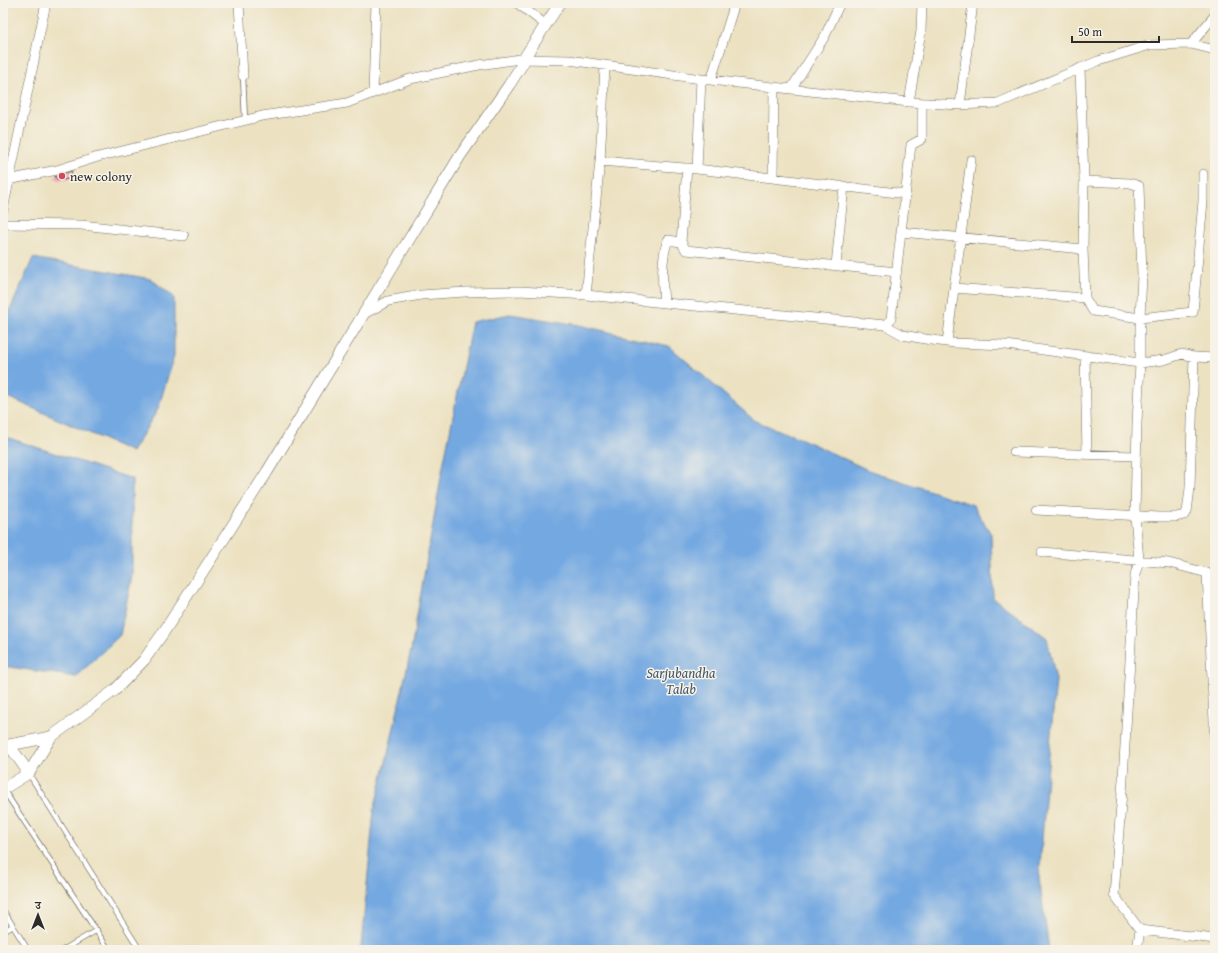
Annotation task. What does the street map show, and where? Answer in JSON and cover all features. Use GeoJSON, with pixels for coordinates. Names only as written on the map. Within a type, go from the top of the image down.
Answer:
{"type":"FeatureCollection","features":[{"type":"Feature","properties":{"kind":"street"},"geometry":{"type":"LineString","coordinates":[[3,210],[6,180],[46,3]]}},
{"type":"Feature","properties":{"kind":"street"},"geometry":{"type":"LineString","coordinates":[[239,3],[243,76]]}},
{"type":"Feature","properties":{"kind":"street"},"geometry":{"type":"LineString","coordinates":[[373,93],[376,3]]}},
{"type":"Feature","properties":{"kind":"street"},"geometry":{"type":"LineString","coordinates":[[517,3],[546,25]]}},
{"type":"Feature","properties":{"kind":"street"},"geometry":{"type":"LineString","coordinates":[[3,789],[29,773],[51,737],[115,690],[144,660],[267,472],[460,156],[509,84],[560,3]]}},
{"type":"Feature","properties":{"kind":"street"},"geometry":{"type":"LineString","coordinates":[[711,80],[735,3]]}},
{"type":"Feature","properties":{"kind":"street"},"geometry":{"type":"LineString","coordinates":[[791,89],[825,36],[840,3]]}},
{"type":"Feature","properties":{"kind":"street"},"geometry":{"type":"LineString","coordinates":[[909,102],[921,31],[922,3]]}},
{"type":"Feature","properties":{"kind":"street"},"geometry":{"type":"LineString","coordinates":[[960,106],[973,3]]}},
{"type":"Feature","properties":{"kind":"street"},"geometry":{"type":"LineString","coordinates":[[1191,44],[1215,15]]}},
{"type":"Feature","properties":{"kind":"street"},"geometry":{"type":"LineString","coordinates":[[6,180],[57,170],[98,157],[262,116],[347,103],[410,79],[479,65],[525,59],[569,60],[701,79],[909,102],[960,106],[998,103],[1098,61],[1150,45],[1191,44],[1215,50]]}},
{"type":"Feature","properties":{"kind":"street"},"geometry":{"type":"LineString","coordinates":[[586,295],[600,161],[605,66]]}},
{"type":"Feature","properties":{"kind":"street"},"geometry":{"type":"LineString","coordinates":[[1080,68],[1084,181],[1083,249],[1085,298],[1093,311],[1140,318],[1192,312],[1203,201],[1203,174]]}},
{"type":"Feature","properties":{"kind":"street"},"geometry":{"type":"LineString","coordinates":[[697,169],[701,79]]}},
{"type":"Feature","properties":{"kind":"street"},"geometry":{"type":"LineString","coordinates":[[773,178],[774,87]]}},
{"type":"Feature","properties":{"kind":"street"},"geometry":{"type":"LineString","coordinates":[[885,325],[891,319],[911,145],[922,139],[922,103]]}},
{"type":"Feature","properties":{"kind":"street"},"geometry":{"type":"LineString","coordinates":[[947,342],[971,160]]}},
{"type":"Feature","properties":{"kind":"street"},"geometry":{"type":"LineString","coordinates":[[600,161],[697,169],[906,194]]}},
{"type":"Feature","properties":{"kind":"street"},"geometry":{"type":"LineString","coordinates":[[687,168],[681,242],[686,250],[897,272]]}},
{"type":"Feature","properties":{"kind":"street"},"geometry":{"type":"LineString","coordinates":[[1084,181],[1130,183],[1140,186],[1142,275],[1136,456],[1136,516],[1139,560],[1135,574],[1114,895],[1140,930],[1137,950]]}},
{"type":"Feature","properties":{"kind":"street"},"geometry":{"type":"LineString","coordinates":[[836,265],[844,186]]}},
{"type":"Feature","properties":{"kind":"street"},"geometry":{"type":"LineString","coordinates":[[3,224],[80,225],[184,236]]}},
{"type":"Feature","properties":{"kind":"street"},"geometry":{"type":"LineString","coordinates":[[901,232],[1083,249]]}},
{"type":"Feature","properties":{"kind":"street"},"geometry":{"type":"LineString","coordinates":[[664,302],[663,280],[666,246],[668,240],[681,242]]}},
{"type":"Feature","properties":{"kind":"street"},"geometry":{"type":"LineString","coordinates":[[954,288],[1085,298]]}},
{"type":"Feature","properties":{"kind":"street"},"geometry":{"type":"LineString","coordinates":[[362,315],[388,301],[421,295],[465,292],[520,291],[664,302],[885,325],[903,335],[947,342],[1006,345],[1140,363],[1164,360],[1182,354],[1194,357],[1215,358]]}},
{"type":"Feature","properties":{"kind":"street"},"geometry":{"type":"LineString","coordinates":[[1085,356],[1087,454]]}},
{"type":"Feature","properties":{"kind":"street"},"geometry":{"type":"LineString","coordinates":[[1036,510],[1136,516],[1176,517],[1184,515],[1187,512],[1190,488],[1194,357]]}},
{"type":"Feature","properties":{"kind":"street"},"geometry":{"type":"LineString","coordinates":[[1014,452],[1136,456]]}},
{"type":"Feature","properties":{"kind":"street"},"geometry":{"type":"LineString","coordinates":[[1042,552],[1139,560],[1169,564],[1207,573],[1215,742]]}},
{"type":"Feature","properties":{"kind":"street"},"geometry":{"type":"LineString","coordinates":[[29,773],[6,747],[51,737]]}},
{"type":"Feature","properties":{"kind":"street"},"geometry":{"type":"LineString","coordinates":[[1140,930],[1215,939]]}},
{"type":"Feature","properties":{"kind":"lane"},"geometry":{"type":"LineString","coordinates":[[243,76],[245,121]]}},
{"type":"Feature","properties":{"kind":"lane"},"geometry":{"type":"LineString","coordinates":[[29,773],[140,950]]}},
{"type":"Feature","properties":{"kind":"lane"},"geometry":{"type":"LineString","coordinates":[[3,789],[109,950]]}},
{"type":"Feature","properties":{"kind":"lane"},"geometry":{"type":"LineString","coordinates":[[3,910],[28,950]]}},
{"type":"Feature","properties":{"kind":"lane"},"geometry":{"type":"LineString","coordinates":[[3,932],[13,926]]}},
{"type":"Feature","properties":{"kind":"lane"},"geometry":{"type":"LineString","coordinates":[[63,950],[70,948],[96,930]]}},
{"type":"Feature","properties":{"kind":"water"},"geometry":{"type":"Polygon","coordinates":[[[33,258],[151,279],[174,297],[174,356],[158,409],[132,452],[3,395],[3,326],[33,258]]]}},
{"type":"Feature","properties":{"kind":"water","name":"Sarjubandha Talab"},"geometry":{"type":"Polygon","coordinates":[[[510,314],[579,325],[669,346],[755,421],[802,439],[868,470],[973,505],[991,534],[993,598],[1047,638],[1056,680],[1039,878],[1049,950],[359,950],[361,947],[374,810],[411,650],[443,466],[472,322],[510,314]]]}},
{"type":"Feature","properties":{"kind":"water"},"geometry":{"type":"Polygon","coordinates":[[[3,436],[132,479],[132,576],[120,635],[76,677],[3,666],[3,436]]]}},
{"type":"Feature","properties":{"kind":"building"},"geometry":{"type":"Polygon","coordinates":[[[72,171],[70,179],[59,180],[54,177],[72,171]]]}},
{"type":"Feature","properties":{"kind":"place","name":"new colony"},"geometry":{"type":"Point","coordinates":[62,176]}}]}
